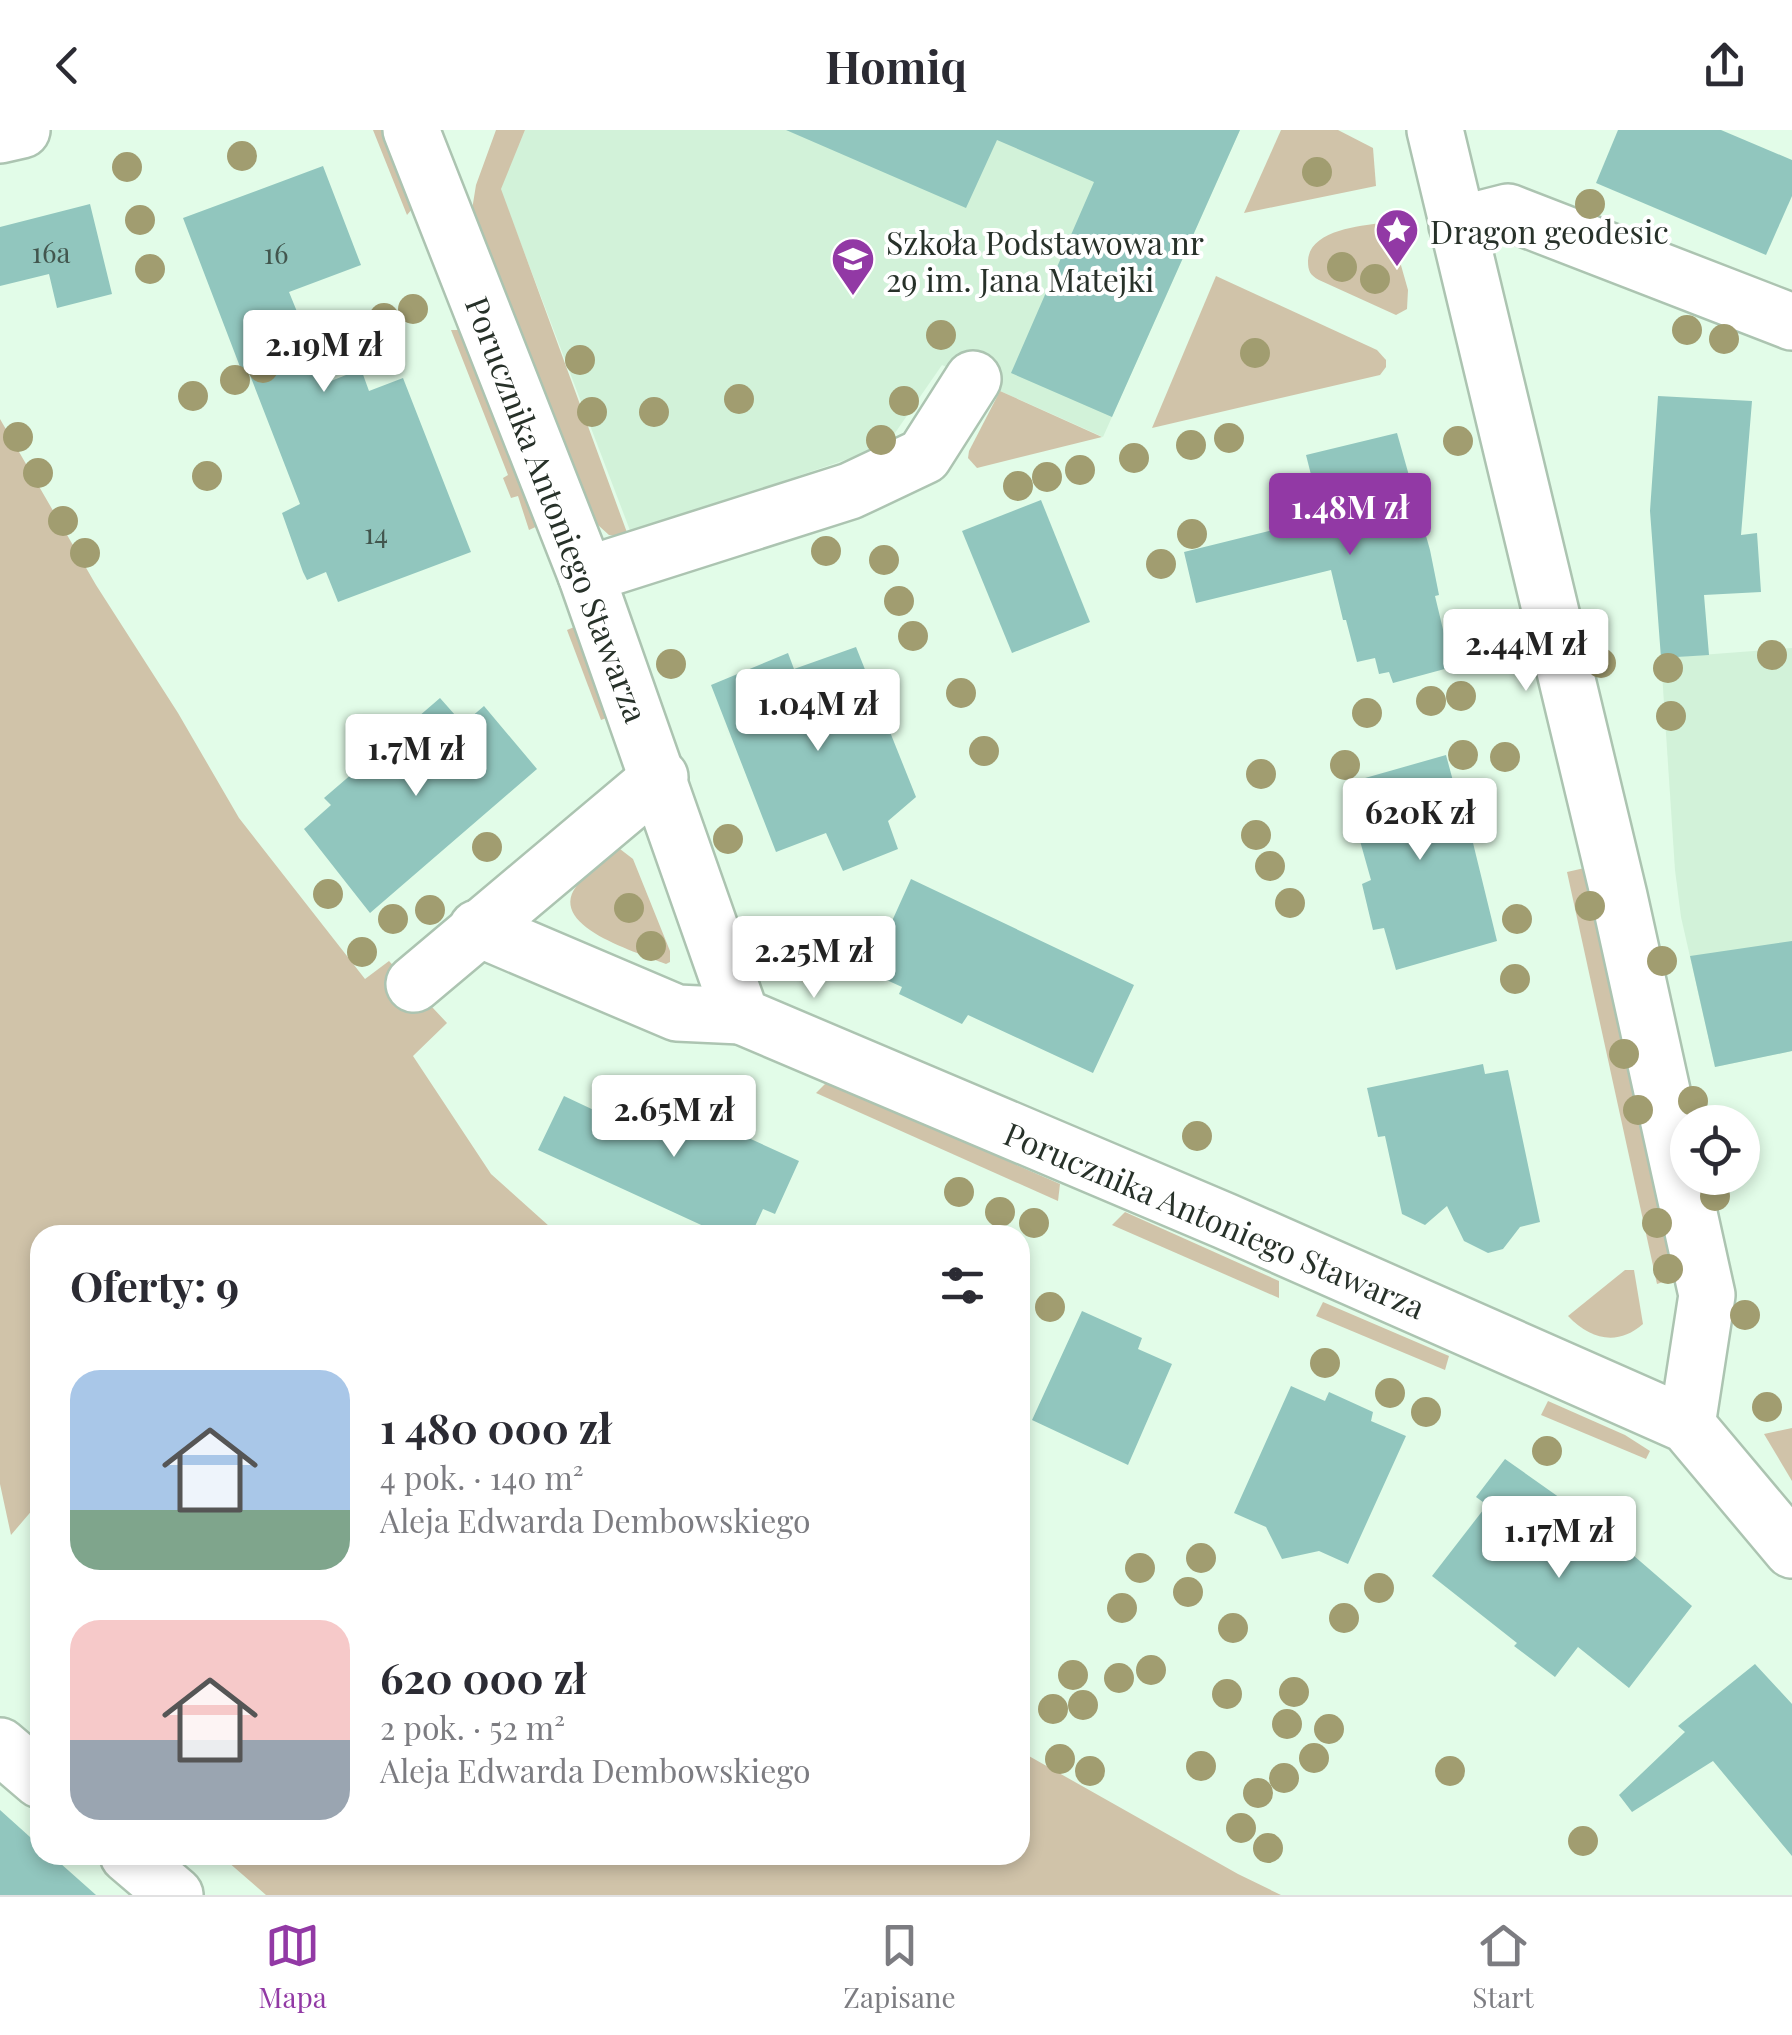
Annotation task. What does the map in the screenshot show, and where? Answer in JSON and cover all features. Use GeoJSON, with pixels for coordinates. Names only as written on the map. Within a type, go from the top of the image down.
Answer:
{"type":"FeatureCollection","features":[{"type":"Feature","properties":{"kind":"street"},"geometry":{"type":"LineString","coordinates":[[0,135],[22,130]]}},
{"type":"Feature","properties":{"kind":"street","name":"Porucznika Antoniego Stawarza"},"geometry":{"type":"LineString","coordinates":[[412,130],[586,575],[741,1016]]}},
{"type":"Feature","properties":{"kind":"street"},"geometry":{"type":"LineString","coordinates":[[1436,130],[1619,896],[1707,1294],[1687,1425],[1792,1550]]}},
{"type":"Feature","properties":{"kind":"street"},"geometry":{"type":"LineString","coordinates":[[1457,224],[1508,212],[1792,322]]}},
{"type":"Feature","properties":{"kind":"street"},"geometry":{"type":"LineString","coordinates":[[586,575],[850,492],[924,456],[973,379]]}},
{"type":"Feature","properties":{"kind":"street"},"geometry":{"type":"LineString","coordinates":[[414,984],[660,777]]}},
{"type":"Feature","properties":{"kind":"street","name":"Porucznika Antoniego Stawarza"},"geometry":{"type":"LineString","coordinates":[[477,928],[677,1013],[741,1016],[1225,1221],[1687,1425]]}},
{"type":"Feature","properties":{"kind":"street"},"geometry":{"type":"LineString","coordinates":[[0,1746],[30,1772]]}},
{"type":"Feature","properties":{"kind":"street"},"geometry":{"type":"LineString","coordinates":[[140,1865],[175,1895]]}},
{"type":"Feature","properties":{"kind":"shaded area"},"geometry":{"type":"Polygon","coordinates":[[[373,130],[388,130],[417,203],[407,215],[373,130]]]}},
{"type":"Feature","properties":{"kind":"shaded area"},"geometry":{"type":"Polygon","coordinates":[[[496,130],[525,130],[501,189],[629,538],[609,535],[588,516],[471,216],[476,185],[496,130]]]}},
{"type":"Feature","properties":{"kind":"shaded area","name":"Szkoła Podstawowa nr 29 im. Jana Matejki"},"geometry":{"type":"Polygon","coordinates":[[[525,130],[1240,130],[1103,437],[942,365],[886,446],[631,533],[500,189],[525,130]]]}},
{"type":"Feature","properties":{"kind":"shaded area"},"geometry":{"type":"Polygon","coordinates":[[[1281,130],[1338,130],[1373,148],[1376,186],[1244,213],[1281,130]]]}},
{"type":"Feature","properties":{"kind":"shaded area"},"geometry":{"type":"Polygon","coordinates":[[[1381,223],[1391,230],[1408,290],[1407,309],[1396,315],[1319,280],[1308,267],[1310,251],[1325,237],[1348,228],[1381,223]]]}},
{"type":"Feature","properties":{"kind":"shaded area"},"geometry":{"type":"Polygon","coordinates":[[[1216,276],[1377,350],[1386,360],[1386,367],[1380,375],[1152,428],[1216,276]]]}},
{"type":"Feature","properties":{"kind":"shaded area"},"geometry":{"type":"Polygon","coordinates":[[[451,330],[466,330],[542,524],[529,530],[518,496],[511,498],[503,478],[508,475],[451,330]]]}},
{"type":"Feature","properties":{"kind":"shaded area"},"geometry":{"type":"Polygon","coordinates":[[[1000,391],[1102,437],[977,468],[968,458],[969,451],[1000,391]]]}},
{"type":"Feature","properties":{"kind":"shaded area"},"geometry":{"type":"Polygon","coordinates":[[[0,419],[239,818],[365,979],[389,961],[447,1023],[413,1056],[491,1174],[548,1225],[30,1225],[30,1513],[11,1535],[0,1484],[0,419]]]}},
{"type":"Feature","properties":{"kind":"shaded area"},"geometry":{"type":"Polygon","coordinates":[[[579,625],[614,715],[601,720],[567,630],[579,625]]]}},
{"type":"Feature","properties":{"kind":"shaded area"},"geometry":{"type":"Polygon","coordinates":[[[1792,648],[1792,1051],[1715,1067],[1681,917],[1661,658],[1792,648]]]}},
{"type":"Feature","properties":{"kind":"shaded area"},"geometry":{"type":"Polygon","coordinates":[[[620,849],[633,859],[670,951],[670,962],[666,964],[595,933],[571,909],[572,894],[584,878],[620,849]]]}},
{"type":"Feature","properties":{"kind":"shaded area"},"geometry":{"type":"Polygon","coordinates":[[[1589,867],[1681,1276],[1657,1284],[1567,872],[1589,867]]]}},
{"type":"Feature","properties":{"kind":"shaded area"},"geometry":{"type":"Polygon","coordinates":[[[827,1082],[1060,1184],[1058,1201],[816,1093],[827,1082]]]}},
{"type":"Feature","properties":{"kind":"shaded area"},"geometry":{"type":"Polygon","coordinates":[[[1125,1212],[1279,1281],[1279,1298],[1112,1225],[1125,1212]]]}},
{"type":"Feature","properties":{"kind":"shaded area"},"geometry":{"type":"Polygon","coordinates":[[[1625,1270],[1634,1270],[1643,1324],[1624,1335],[1605,1337],[1586,1330],[1568,1316],[1625,1270]]]}},
{"type":"Feature","properties":{"kind":"shaded area"},"geometry":{"type":"Polygon","coordinates":[[[1323,1302],[1449,1356],[1445,1370],[1316,1316],[1323,1302]]]}},
{"type":"Feature","properties":{"kind":"shaded area"},"geometry":{"type":"Polygon","coordinates":[[[1548,1401],[1625,1435],[1650,1451],[1646,1459],[1541,1415],[1548,1401]]]}},
{"type":"Feature","properties":{"kind":"shaded area"},"geometry":{"type":"Polygon","coordinates":[[[1792,1428],[1792,1481],[1764,1434],[1792,1428]]]}},
{"type":"Feature","properties":{"kind":"shaded area"},"geometry":{"type":"Polygon","coordinates":[[[1030,1757],[1281,1895],[266,1895],[232,1865],[1030,1865],[1030,1757]]]}},
{"type":"Feature","properties":{"kind":"building"},"geometry":{"type":"Polygon","coordinates":[[[786,130],[1240,130],[1112,417],[1011,373],[1094,182],[997,140],[966,208],[786,130]]]}},
{"type":"Feature","properties":{"kind":"building"},"geometry":{"type":"Polygon","coordinates":[[[1618,130],[1721,130],[1792,160],[1792,196],[1766,255],[1596,183],[1618,130]]]}},
{"type":"Feature","properties":{"kind":"building"},"geometry":{"type":"Polygon","coordinates":[[[323,166],[361,265],[289,292],[326,383],[361,369],[369,391],[403,378],[471,552],[338,602],[326,572],[307,580],[303,572],[282,513],[300,504],[248,370],[242,372],[183,218],[323,166]]]}},
{"type":"Feature","properties":{"kind":"building"},"geometry":{"type":"Polygon","coordinates":[[[90,204],[112,294],[57,308],[49,274],[0,286],[0,227],[90,204]]]}},
{"type":"Feature","properties":{"kind":"building"},"geometry":{"type":"Polygon","coordinates":[[[1658,396],[1752,401],[1741,535],[1757,533],[1761,592],[1704,595],[1709,655],[1661,658],[1650,511],[1658,396]]]}},
{"type":"Feature","properties":{"kind":"building"},"geometry":{"type":"Polygon","coordinates":[[[1397,433],[1430,550],[1439,595],[1435,596],[1452,667],[1393,683],[1389,672],[1379,674],[1375,658],[1357,662],[1331,570],[1196,603],[1184,552],[1322,518],[1306,455],[1397,433]]]}},
{"type":"Feature","properties":{"kind":"building"},"geometry":{"type":"Polygon","coordinates":[[[1041,500],[1090,622],[1012,653],[962,531],[1041,500]]]}},
{"type":"Feature","properties":{"kind":"building"},"geometry":{"type":"Polygon","coordinates":[[[856,647],[916,797],[888,821],[898,849],[843,871],[826,833],[776,852],[711,685],[788,653],[794,669],[856,647]]]}},
{"type":"Feature","properties":{"kind":"building"},"geometry":{"type":"Polygon","coordinates":[[[440,698],[463,724],[484,706],[537,769],[370,913],[304,829],[331,805],[324,798],[440,698]]]}},
{"type":"Feature","properties":{"kind":"building"},"geometry":{"type":"Polygon","coordinates":[[[1446,755],[1459,803],[1463,802],[1497,941],[1396,970],[1384,928],[1373,930],[1362,884],[1371,880],[1344,784],[1446,755]]]}},
{"type":"Feature","properties":{"kind":"building"},"geometry":{"type":"Polygon","coordinates":[[[911,879],[1134,985],[1093,1073],[968,1015],[962,1024],[899,994],[902,987],[869,972],[911,879]]]}},
{"type":"Feature","properties":{"kind":"building"},"geometry":{"type":"Polygon","coordinates":[[[1792,941],[1792,1051],[1715,1067],[1690,956],[1792,941]]]}},
{"type":"Feature","properties":{"kind":"building"},"geometry":{"type":"Polygon","coordinates":[[[1483,1064],[1485,1074],[1508,1070],[1540,1222],[1520,1227],[1503,1249],[1488,1253],[1464,1241],[1447,1206],[1425,1225],[1402,1214],[1385,1136],[1378,1137],[1367,1088],[1483,1064]]]}},
{"type":"Feature","properties":{"kind":"building"},"geometry":{"type":"Polygon","coordinates":[[[632,1085],[799,1161],[775,1214],[763,1209],[756,1225],[701,1225],[538,1150],[564,1096],[615,1120],[632,1085]]]}},
{"type":"Feature","properties":{"kind":"building"},"geometry":{"type":"Polygon","coordinates":[[[1082,1311],[1142,1338],[1138,1349],[1172,1364],[1128,1465],[1032,1420],[1082,1311]]]}},
{"type":"Feature","properties":{"kind":"building"},"geometry":{"type":"Polygon","coordinates":[[[1291,1386],[1325,1401],[1329,1392],[1373,1412],[1371,1421],[1406,1436],[1348,1564],[1319,1551],[1282,1559],[1266,1527],[1234,1513],[1291,1386]]]}},
{"type":"Feature","properties":{"kind":"building"},"geometry":{"type":"Polygon","coordinates":[[[1505,1459],[1597,1524],[1692,1606],[1629,1688],[1578,1647],[1555,1677],[1432,1576],[1487,1505],[1476,1497],[1505,1459]]]}},
{"type":"Feature","properties":{"kind":"building"},"geometry":{"type":"Polygon","coordinates":[[[1755,1664],[1792,1704],[1792,1856],[1713,1761],[1632,1812],[1619,1795],[1685,1732],[1678,1726],[1755,1664]]]}},
{"type":"Feature","properties":{"kind":"building"},"geometry":{"type":"Polygon","coordinates":[[[0,1810],[30,1837],[30,1865],[62,1865],[96,1895],[0,1895],[0,1810]]]}},
{"type":"Feature","properties":{"kind":"place","name":"Dragon geodesic"},"geometry":{"type":"Point","coordinates":[1397,268]}},
{"type":"Feature","properties":{"kind":"place","name":"Szkoła Podstawowa nr 29 im. Jana Matejki"},"geometry":{"type":"Point","coordinates":[853,297]}}]}
